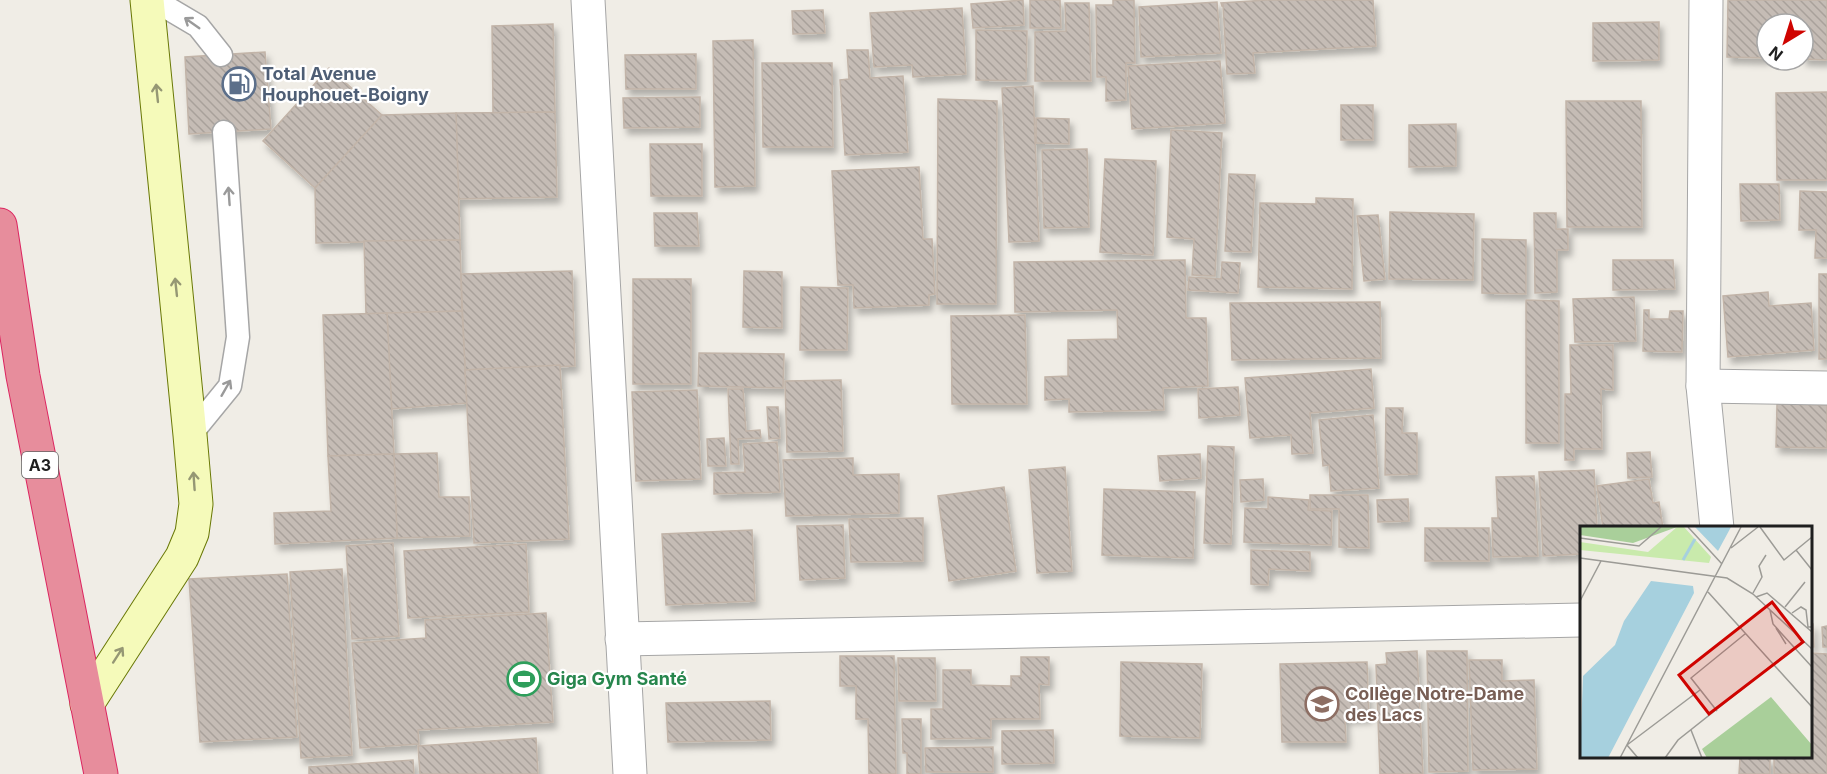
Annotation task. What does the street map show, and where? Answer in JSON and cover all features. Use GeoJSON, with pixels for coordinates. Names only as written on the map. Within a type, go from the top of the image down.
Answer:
{"type":"FeatureCollection","features":[{"type":"Feature","properties":{"kind":"highway","name":"A3"},"geometry":{"type":"LineString","coordinates":[[0,225],[22,376],[101,774]]}},
{"type":"Feature","properties":{"kind":"street"},"geometry":{"type":"LineString","coordinates":[[87,704],[182,557],[192,533],[196,504],[147,0]]}},
{"type":"Feature","properties":{"kind":"street"},"geometry":{"type":"LineString","coordinates":[[588,0],[630,774]]}},
{"type":"Feature","properties":{"kind":"street"},"geometry":{"type":"LineString","coordinates":[[1706,0],[1703,386],[1717,526]]}},
{"type":"Feature","properties":{"kind":"street"},"geometry":{"type":"LineString","coordinates":[[1703,386],[1827,388]]}},
{"type":"Feature","properties":{"kind":"street"},"geometry":{"type":"LineString","coordinates":[[622,639],[1580,620]]}},
{"type":"Feature","properties":{"kind":"lane"},"geometry":{"type":"LineString","coordinates":[[154,0],[198,26],[221,55]]}},
{"type":"Feature","properties":{"kind":"lane"},"geometry":{"type":"LineString","coordinates":[[190,435],[230,386],[238,337],[224,132]]}},
{"type":"Feature","properties":{"kind":"building"},"geometry":{"type":"Polygon","coordinates":[[[1023,0],[1024,25],[973,28],[971,4],[1023,0]]]}},
{"type":"Feature","properties":{"kind":"building"},"geometry":{"type":"Polygon","coordinates":[[[1030,0],[1060,0],[1061,28],[1030,28],[1030,0]]]}},
{"type":"Feature","properties":{"kind":"building"},"geometry":{"type":"Polygon","coordinates":[[[1113,0],[1134,0],[1135,63],[1126,63],[1126,100],[1106,101],[1106,77],[1097,77],[1096,5],[1113,5],[1113,0]]]}},
{"type":"Feature","properties":{"kind":"building"},"geometry":{"type":"Polygon","coordinates":[[[1267,0],[1373,0],[1376,46],[1253,53],[1255,73],[1227,74],[1223,5],[1221,3],[1267,0]]]}},
{"type":"Feature","properties":{"kind":"building"},"geometry":{"type":"Polygon","coordinates":[[[1728,0],[1827,0],[1827,60],[1815,60],[1815,12],[1755,12],[1755,58],[1727,57],[1728,0]]]}},
{"type":"Feature","properties":{"kind":"building"},"geometry":{"type":"Polygon","coordinates":[[[1217,2],[1221,53],[1141,57],[1139,7],[1217,2]]]}},
{"type":"Feature","properties":{"kind":"building"},"geometry":{"type":"Polygon","coordinates":[[[1065,3],[1089,3],[1091,81],[1035,81],[1035,32],[1066,31],[1065,3]]]}},
{"type":"Feature","properties":{"kind":"building"},"geometry":{"type":"Polygon","coordinates":[[[962,8],[966,74],[913,77],[912,65],[874,67],[870,13],[962,8]]]}},
{"type":"Feature","properties":{"kind":"building"},"geometry":{"type":"Polygon","coordinates":[[[823,10],[825,33],[793,34],[792,11],[823,10]]]}},
{"type":"Feature","properties":{"kind":"building"},"geometry":{"type":"Polygon","coordinates":[[[1659,22],[1659,60],[1593,61],[1593,23],[1659,22]]]}},
{"type":"Feature","properties":{"kind":"building"},"geometry":{"type":"Polygon","coordinates":[[[553,24],[555,112],[493,113],[492,26],[553,24]]]}},
{"type":"Feature","properties":{"kind":"building"},"geometry":{"type":"Polygon","coordinates":[[[976,30],[1027,31],[1026,81],[976,80],[976,30]]]}},
{"type":"Feature","properties":{"kind":"building"},"geometry":{"type":"Polygon","coordinates":[[[753,40],[755,186],[715,187],[713,41],[753,40]]]}},
{"type":"Feature","properties":{"kind":"building"},"geometry":{"type":"Polygon","coordinates":[[[847,50],[868,50],[870,78],[903,76],[908,152],[845,155],[840,80],[849,79],[847,50]]]}},
{"type":"Feature","properties":{"kind":"building"},"geometry":{"type":"Polygon","coordinates":[[[265,52],[271,129],[189,134],[185,57],[265,52]]]}},
{"type":"Feature","properties":{"kind":"building"},"geometry":{"type":"Polygon","coordinates":[[[696,54],[696,89],[626,89],[625,55],[696,54]]]}},
{"type":"Feature","properties":{"kind":"building"},"geometry":{"type":"Polygon","coordinates":[[[1220,61],[1225,123],[1132,129],[1128,66],[1220,61]]]}},
{"type":"Feature","properties":{"kind":"building"},"geometry":{"type":"Polygon","coordinates":[[[762,63],[832,63],[833,147],[763,147],[762,63]]]}},
{"type":"Feature","properties":{"kind":"building"},"geometry":{"type":"Polygon","coordinates":[[[329,68],[382,115],[315,188],[263,141],[329,68]]]}},
{"type":"Feature","properties":{"kind":"building"},"geometry":{"type":"Polygon","coordinates":[[[1033,86],[1039,241],[1009,242],[1002,88],[1033,86]]]}},
{"type":"Feature","properties":{"kind":"building"},"geometry":{"type":"Polygon","coordinates":[[[1827,92],[1827,180],[1777,180],[1776,93],[1827,92]]]}},
{"type":"Feature","properties":{"kind":"building"},"geometry":{"type":"Polygon","coordinates":[[[700,97],[700,127],[624,128],[623,98],[700,97]]]}},
{"type":"Feature","properties":{"kind":"building"},"geometry":{"type":"Polygon","coordinates":[[[938,99],[997,101],[996,304],[937,304],[938,99]]]}},
{"type":"Feature","properties":{"kind":"building"},"geometry":{"type":"Polygon","coordinates":[[[1566,101],[1641,101],[1642,227],[1567,227],[1566,101]]]}},
{"type":"Feature","properties":{"kind":"building"},"geometry":{"type":"Polygon","coordinates":[[[1341,105],[1373,105],[1373,140],[1341,140],[1341,105]]]}},
{"type":"Feature","properties":{"kind":"building"},"geometry":{"type":"Polygon","coordinates":[[[555,112],[557,197],[458,199],[456,113],[555,112]]]}},
{"type":"Feature","properties":{"kind":"building"},"geometry":{"type":"Polygon","coordinates":[[[456,113],[460,240],[316,243],[315,188],[382,115],[456,113]]]}},
{"type":"Feature","properties":{"kind":"building"},"geometry":{"type":"Polygon","coordinates":[[[1036,118],[1069,119],[1069,144],[1036,143],[1036,118]]]}},
{"type":"Feature","properties":{"kind":"building"},"geometry":{"type":"Polygon","coordinates":[[[1456,124],[1456,166],[1409,167],[1409,125],[1456,124]]]}},
{"type":"Feature","properties":{"kind":"building"},"geometry":{"type":"Polygon","coordinates":[[[1171,130],[1222,133],[1215,276],[1192,275],[1194,239],[1167,237],[1171,130]]]}},
{"type":"Feature","properties":{"kind":"building"},"geometry":{"type":"Polygon","coordinates":[[[650,144],[702,144],[702,196],[651,196],[650,144]]]}},
{"type":"Feature","properties":{"kind":"building"},"geometry":{"type":"Polygon","coordinates":[[[1087,149],[1089,227],[1044,228],[1042,150],[1087,149]]]}},
{"type":"Feature","properties":{"kind":"building"},"geometry":{"type":"Polygon","coordinates":[[[1105,159],[1156,161],[1153,255],[1100,252],[1105,159]]]}},
{"type":"Feature","properties":{"kind":"building"},"geometry":{"type":"Polygon","coordinates":[[[919,167],[923,239],[932,239],[935,294],[929,295],[929,305],[854,308],[853,285],[838,285],[832,171],[919,167]]]}},
{"type":"Feature","properties":{"kind":"building"},"geometry":{"type":"Polygon","coordinates":[[[1229,174],[1255,175],[1251,252],[1225,251],[1229,174]]]}},
{"type":"Feature","properties":{"kind":"building"},"geometry":{"type":"Polygon","coordinates":[[[1740,184],[1779,184],[1780,220],[1741,221],[1740,184]]]}},
{"type":"Feature","properties":{"kind":"building"},"geometry":{"type":"Polygon","coordinates":[[[1800,191],[1827,192],[1827,258],[1815,258],[1816,230],[1799,230],[1800,191]]]}},
{"type":"Feature","properties":{"kind":"building"},"geometry":{"type":"Polygon","coordinates":[[[1316,198],[1353,199],[1352,289],[1258,287],[1260,203],[1316,204],[1316,198]]]}},
{"type":"Feature","properties":{"kind":"building"},"geometry":{"type":"Polygon","coordinates":[[[1390,212],[1474,214],[1473,280],[1389,279],[1390,212]]]}},
{"type":"Feature","properties":{"kind":"building"},"geometry":{"type":"Polygon","coordinates":[[[654,213],[697,213],[699,246],[655,246],[654,213]]]}},
{"type":"Feature","properties":{"kind":"building"},"geometry":{"type":"Polygon","coordinates":[[[1534,213],[1556,213],[1556,229],[1568,229],[1568,250],[1557,250],[1557,292],[1535,293],[1534,213]]]}},
{"type":"Feature","properties":{"kind":"building"},"geometry":{"type":"Polygon","coordinates":[[[1378,215],[1385,279],[1364,281],[1357,216],[1378,215]]]}},
{"type":"Feature","properties":{"kind":"building"},"geometry":{"type":"Polygon","coordinates":[[[1482,239],[1526,240],[1526,294],[1482,293],[1482,239]]]}},
{"type":"Feature","properties":{"kind":"building"},"geometry":{"type":"Polygon","coordinates":[[[460,240],[462,311],[366,314],[364,241],[460,240]]]}},
{"type":"Feature","properties":{"kind":"building"},"geometry":{"type":"Polygon","coordinates":[[[1185,260],[1186,318],[1206,318],[1208,386],[1163,388],[1164,410],[1069,412],[1069,399],[1045,400],[1045,377],[1068,376],[1068,340],[1118,339],[1117,310],[1015,312],[1014,262],[1185,260]]]}},
{"type":"Feature","properties":{"kind":"building"},"geometry":{"type":"Polygon","coordinates":[[[1613,260],[1673,260],[1675,289],[1613,290],[1613,260]]]}},
{"type":"Feature","properties":{"kind":"building"},"geometry":{"type":"Polygon","coordinates":[[[1222,262],[1240,263],[1238,293],[1188,290],[1189,277],[1221,279],[1222,262]]]}},
{"type":"Feature","properties":{"kind":"building"},"geometry":{"type":"Polygon","coordinates":[[[572,271],[575,366],[465,370],[461,274],[572,271]]]}},
{"type":"Feature","properties":{"kind":"building"},"geometry":{"type":"Polygon","coordinates":[[[744,271],[782,272],[782,328],[743,327],[744,271]]]}},
{"type":"Feature","properties":{"kind":"building"},"geometry":{"type":"Polygon","coordinates":[[[1819,274],[1827,274],[1827,359],[1819,359],[1819,274]]]}},
{"type":"Feature","properties":{"kind":"building"},"geometry":{"type":"Polygon","coordinates":[[[633,279],[691,279],[691,384],[633,384],[633,279]]]}},
{"type":"Feature","properties":{"kind":"building"},"geometry":{"type":"Polygon","coordinates":[[[801,287],[848,288],[847,350],[800,350],[801,287]]]}},
{"type":"Feature","properties":{"kind":"building"},"geometry":{"type":"Polygon","coordinates":[[[1768,292],[1769,306],[1811,303],[1814,350],[1728,357],[1723,296],[1768,292]]]}},
{"type":"Feature","properties":{"kind":"building"},"geometry":{"type":"Polygon","coordinates":[[[1634,297],[1636,341],[1575,342],[1573,299],[1634,297]]]}},
{"type":"Feature","properties":{"kind":"building"},"geometry":{"type":"Polygon","coordinates":[[[1526,300],[1559,301],[1559,443],[1526,443],[1526,300]]]}},
{"type":"Feature","properties":{"kind":"building"},"geometry":{"type":"Polygon","coordinates":[[[1380,302],[1381,358],[1232,360],[1230,303],[1380,302]]]}},
{"type":"Feature","properties":{"kind":"building"},"geometry":{"type":"Polygon","coordinates":[[[1644,310],[1649,310],[1649,319],[1669,319],[1670,311],[1683,311],[1682,352],[1643,351],[1644,310]]]}},
{"type":"Feature","properties":{"kind":"building"},"geometry":{"type":"Polygon","coordinates":[[[462,311],[467,403],[391,409],[387,313],[462,311]]]}},
{"type":"Feature","properties":{"kind":"building"},"geometry":{"type":"Polygon","coordinates":[[[387,313],[394,454],[328,456],[323,315],[387,313]]]}},
{"type":"Feature","properties":{"kind":"building"},"geometry":{"type":"Polygon","coordinates":[[[1025,315],[1027,404],[952,404],[951,316],[1025,315]]]}},
{"type":"Feature","properties":{"kind":"building"},"geometry":{"type":"Polygon","coordinates":[[[1570,345],[1613,345],[1613,390],[1601,389],[1602,449],[1574,449],[1574,460],[1565,460],[1565,394],[1571,394],[1570,345]]]}},
{"type":"Feature","properties":{"kind":"building"},"geometry":{"type":"Polygon","coordinates":[[[699,353],[784,354],[783,388],[698,386],[699,353]]]}},
{"type":"Feature","properties":{"kind":"building"},"geometry":{"type":"Polygon","coordinates":[[[560,365],[569,539],[474,543],[465,370],[560,365]]]}},
{"type":"Feature","properties":{"kind":"building"},"geometry":{"type":"Polygon","coordinates":[[[1371,369],[1374,408],[1310,413],[1313,453],[1292,454],[1291,435],[1250,438],[1245,378],[1371,369]]]}},
{"type":"Feature","properties":{"kind":"building"},"geometry":{"type":"Polygon","coordinates":[[[841,380],[843,451],[787,452],[785,381],[841,380]]]}},
{"type":"Feature","properties":{"kind":"building"},"geometry":{"type":"Polygon","coordinates":[[[1238,387],[1240,415],[1199,418],[1198,389],[1238,387]]]}},
{"type":"Feature","properties":{"kind":"building"},"geometry":{"type":"Polygon","coordinates":[[[728,389],[743,389],[746,431],[760,430],[761,438],[738,439],[739,464],[731,464],[728,389]]]}},
{"type":"Feature","properties":{"kind":"building"},"geometry":{"type":"Polygon","coordinates":[[[697,390],[701,479],[636,481],[632,392],[697,390]]]}},
{"type":"Feature","properties":{"kind":"building"},"geometry":{"type":"Polygon","coordinates":[[[1777,404],[1827,405],[1827,448],[1776,447],[1777,404]]]}},
{"type":"Feature","properties":{"kind":"building"},"geometry":{"type":"Polygon","coordinates":[[[767,407],[778,407],[780,438],[769,439],[767,407]]]}},
{"type":"Feature","properties":{"kind":"building"},"geometry":{"type":"Polygon","coordinates":[[[1386,408],[1403,408],[1402,433],[1417,433],[1417,474],[1385,475],[1386,408]]]}},
{"type":"Feature","properties":{"kind":"building"},"geometry":{"type":"Polygon","coordinates":[[[1373,415],[1379,488],[1331,491],[1329,465],[1323,466],[1319,420],[1373,415]]]}},
{"type":"Feature","properties":{"kind":"building"},"geometry":{"type":"Polygon","coordinates":[[[724,438],[726,466],[708,466],[707,439],[724,438]]]}},
{"type":"Feature","properties":{"kind":"building"},"geometry":{"type":"Polygon","coordinates":[[[777,442],[780,492],[714,494],[714,473],[745,472],[743,444],[777,442]]]}},
{"type":"Feature","properties":{"kind":"building"},"geometry":{"type":"Polygon","coordinates":[[[1208,446],[1234,447],[1231,544],[1204,543],[1208,446]]]}},
{"type":"Feature","properties":{"kind":"building"},"geometry":{"type":"Polygon","coordinates":[[[1650,452],[1652,477],[1628,478],[1627,453],[1650,452]]]}},
{"type":"Feature","properties":{"kind":"building"},"geometry":{"type":"Polygon","coordinates":[[[437,453],[439,497],[469,497],[470,536],[397,538],[394,454],[437,453]]]}},
{"type":"Feature","properties":{"kind":"building"},"geometry":{"type":"Polygon","coordinates":[[[394,454],[397,538],[275,544],[274,513],[331,511],[328,456],[394,454]]]}},
{"type":"Feature","properties":{"kind":"building"},"geometry":{"type":"Polygon","coordinates":[[[1200,454],[1201,478],[1160,481],[1158,456],[1200,454]]]}},
{"type":"Feature","properties":{"kind":"building"},"geometry":{"type":"Polygon","coordinates":[[[853,458],[853,475],[899,474],[899,513],[786,516],[783,460],[853,458]]]}},
{"type":"Feature","properties":{"kind":"building"},"geometry":{"type":"Polygon","coordinates":[[[1065,467],[1072,571],[1037,573],[1029,470],[1065,467]]]}},
{"type":"Feature","properties":{"kind":"building"},"geometry":{"type":"Polygon","coordinates":[[[1594,470],[1597,526],[1580,526],[1580,554],[1543,556],[1539,472],[1594,470]]]}},
{"type":"Feature","properties":{"kind":"building"},"geometry":{"type":"Polygon","coordinates":[[[1534,476],[1538,556],[1493,557],[1492,518],[1498,518],[1496,477],[1534,476]]]}},
{"type":"Feature","properties":{"kind":"building"},"geometry":{"type":"Polygon","coordinates":[[[1263,479],[1264,500],[1241,502],[1240,480],[1263,479]]]}},
{"type":"Feature","properties":{"kind":"building"},"geometry":{"type":"Polygon","coordinates":[[[1649,479],[1653,503],[1659,502],[1663,526],[1603,526],[1597,486],[1649,479]]]}},
{"type":"Feature","properties":{"kind":"building"},"geometry":{"type":"Polygon","coordinates":[[[1004,487],[1016,571],[949,581],[938,496],[1004,487]]]}},
{"type":"Feature","properties":{"kind":"building"},"geometry":{"type":"Polygon","coordinates":[[[1104,489],[1195,492],[1193,558],[1102,555],[1104,489]]]}},
{"type":"Feature","properties":{"kind":"building"},"geometry":{"type":"Polygon","coordinates":[[[1310,495],[1368,495],[1369,548],[1339,547],[1339,509],[1310,509],[1310,495]]]}},
{"type":"Feature","properties":{"kind":"building"},"geometry":{"type":"Polygon","coordinates":[[[1268,497],[1309,500],[1308,510],[1332,511],[1331,545],[1244,542],[1245,508],[1268,509],[1268,497]]]}},
{"type":"Feature","properties":{"kind":"building"},"geometry":{"type":"Polygon","coordinates":[[[1408,499],[1409,521],[1378,522],[1377,500],[1408,499]]]}},
{"type":"Feature","properties":{"kind":"building"},"geometry":{"type":"Polygon","coordinates":[[[923,518],[923,561],[851,562],[849,519],[923,518]]]}},
{"type":"Feature","properties":{"kind":"building"},"geometry":{"type":"Polygon","coordinates":[[[843,525],[845,578],[800,580],[797,526],[843,525]]]}},
{"type":"Feature","properties":{"kind":"building"},"geometry":{"type":"Polygon","coordinates":[[[1425,528],[1489,528],[1489,561],[1425,561],[1425,528]]]}},
{"type":"Feature","properties":{"kind":"building"},"geometry":{"type":"Polygon","coordinates":[[[752,530],[755,601],[666,605],[662,534],[752,530]]]}},
{"type":"Feature","properties":{"kind":"building"},"geometry":{"type":"Polygon","coordinates":[[[393,543],[399,636],[352,639],[346,546],[393,543]]]}},
{"type":"Feature","properties":{"kind":"building"},"geometry":{"type":"Polygon","coordinates":[[[526,544],[529,612],[408,618],[404,551],[526,544]]]}},
{"type":"Feature","properties":{"kind":"building"},"geometry":{"type":"Polygon","coordinates":[[[1251,550],[1310,552],[1310,571],[1269,569],[1268,585],[1251,584],[1251,550]]]}},
{"type":"Feature","properties":{"kind":"building"},"geometry":{"type":"Polygon","coordinates":[[[342,569],[352,755],[301,758],[290,572],[342,569]]]}},
{"type":"Feature","properties":{"kind":"building"},"geometry":{"type":"Polygon","coordinates":[[[287,574],[297,737],[200,742],[189,579],[287,574]]]}},
{"type":"Feature","properties":{"kind":"building"},"geometry":{"type":"Polygon","coordinates":[[[546,613],[553,722],[418,730],[419,744],[360,748],[352,643],[426,638],[425,620],[546,613]]]}},
{"type":"Feature","properties":{"kind":"building"},"geometry":{"type":"Polygon","coordinates":[[[1812,624],[1813,624],[1814,647],[1812,647],[1812,624]]]}},
{"type":"Feature","properties":{"kind":"building"},"geometry":{"type":"Polygon","coordinates":[[[1827,626],[1827,647],[1823,647],[1822,627],[1827,626]]]}},
{"type":"Feature","properties":{"kind":"building"},"geometry":{"type":"Polygon","coordinates":[[[1417,651],[1423,774],[1380,774],[1376,665],[1387,664],[1386,653],[1417,651]]]}},
{"type":"Feature","properties":{"kind":"building"},"geometry":{"type":"Polygon","coordinates":[[[1427,651],[1467,651],[1468,771],[1429,772],[1427,651]]]}},
{"type":"Feature","properties":{"kind":"building"},"geometry":{"type":"Polygon","coordinates":[[[1812,653],[1827,654],[1827,774],[1774,774],[1774,759],[1812,759],[1812,653]]]}},
{"type":"Feature","properties":{"kind":"building"},"geometry":{"type":"Polygon","coordinates":[[[840,656],[894,656],[896,774],[869,774],[868,719],[856,719],[856,686],[840,686],[840,656]]]}},
{"type":"Feature","properties":{"kind":"building"},"geometry":{"type":"Polygon","coordinates":[[[1021,657],[1049,657],[1049,685],[1039,684],[1040,719],[991,719],[991,738],[931,739],[931,709],[943,709],[943,670],[971,670],[971,685],[1011,686],[1011,676],[1021,676],[1021,657]]]}},
{"type":"Feature","properties":{"kind":"building"},"geometry":{"type":"Polygon","coordinates":[[[898,658],[935,658],[936,701],[899,701],[898,658]]]}},
{"type":"Feature","properties":{"kind":"building"},"geometry":{"type":"Polygon","coordinates":[[[1469,660],[1502,660],[1502,681],[1534,680],[1537,769],[1473,770],[1469,660]]]}},
{"type":"Feature","properties":{"kind":"building"},"geometry":{"type":"Polygon","coordinates":[[[1121,662],[1202,664],[1200,738],[1120,736],[1121,662]]]}},
{"type":"Feature","properties":{"kind":"building"},"geometry":{"type":"Polygon","coordinates":[[[1367,662],[1369,717],[1345,718],[1346,742],[1282,742],[1280,664],[1367,662]]]}},
{"type":"Feature","properties":{"kind":"building"},"geometry":{"type":"Polygon","coordinates":[[[770,701],[771,740],[668,742],[666,703],[770,701]]]}},
{"type":"Feature","properties":{"kind":"building"},"geometry":{"type":"Polygon","coordinates":[[[902,719],[921,719],[921,774],[907,774],[907,753],[903,753],[902,719]]]}},
{"type":"Feature","properties":{"kind":"building"},"geometry":{"type":"Polygon","coordinates":[[[1053,730],[1054,763],[1002,764],[1002,731],[1053,730]]]}},
{"type":"Feature","properties":{"kind":"building"},"geometry":{"type":"Polygon","coordinates":[[[536,738],[538,774],[420,774],[418,746],[536,738]]]}},
{"type":"Feature","properties":{"kind":"building"},"geometry":{"type":"Polygon","coordinates":[[[993,747],[993,772],[926,772],[925,748],[993,747]]]}},
{"type":"Feature","properties":{"kind":"building"},"geometry":{"type":"Polygon","coordinates":[[[1740,759],[1770,759],[1770,774],[1739,774],[1740,759]]]}},
{"type":"Feature","properties":{"kind":"building"},"geometry":{"type":"Polygon","coordinates":[[[413,760],[414,774],[309,774],[309,767],[413,760]]]}},
{"type":"Feature","properties":{"kind":"place","name":"Total Avenue Houphouet-Boigny"},"geometry":{"type":"Point","coordinates":[239,84]}},
{"type":"Feature","properties":{"kind":"place","name":"Giga Gym Santé"},"geometry":{"type":"Point","coordinates":[524,679]}},
{"type":"Feature","properties":{"kind":"place","name":"Collège Notre-Dame des Lacs"},"geometry":{"type":"Point","coordinates":[1322,704]}}]}
